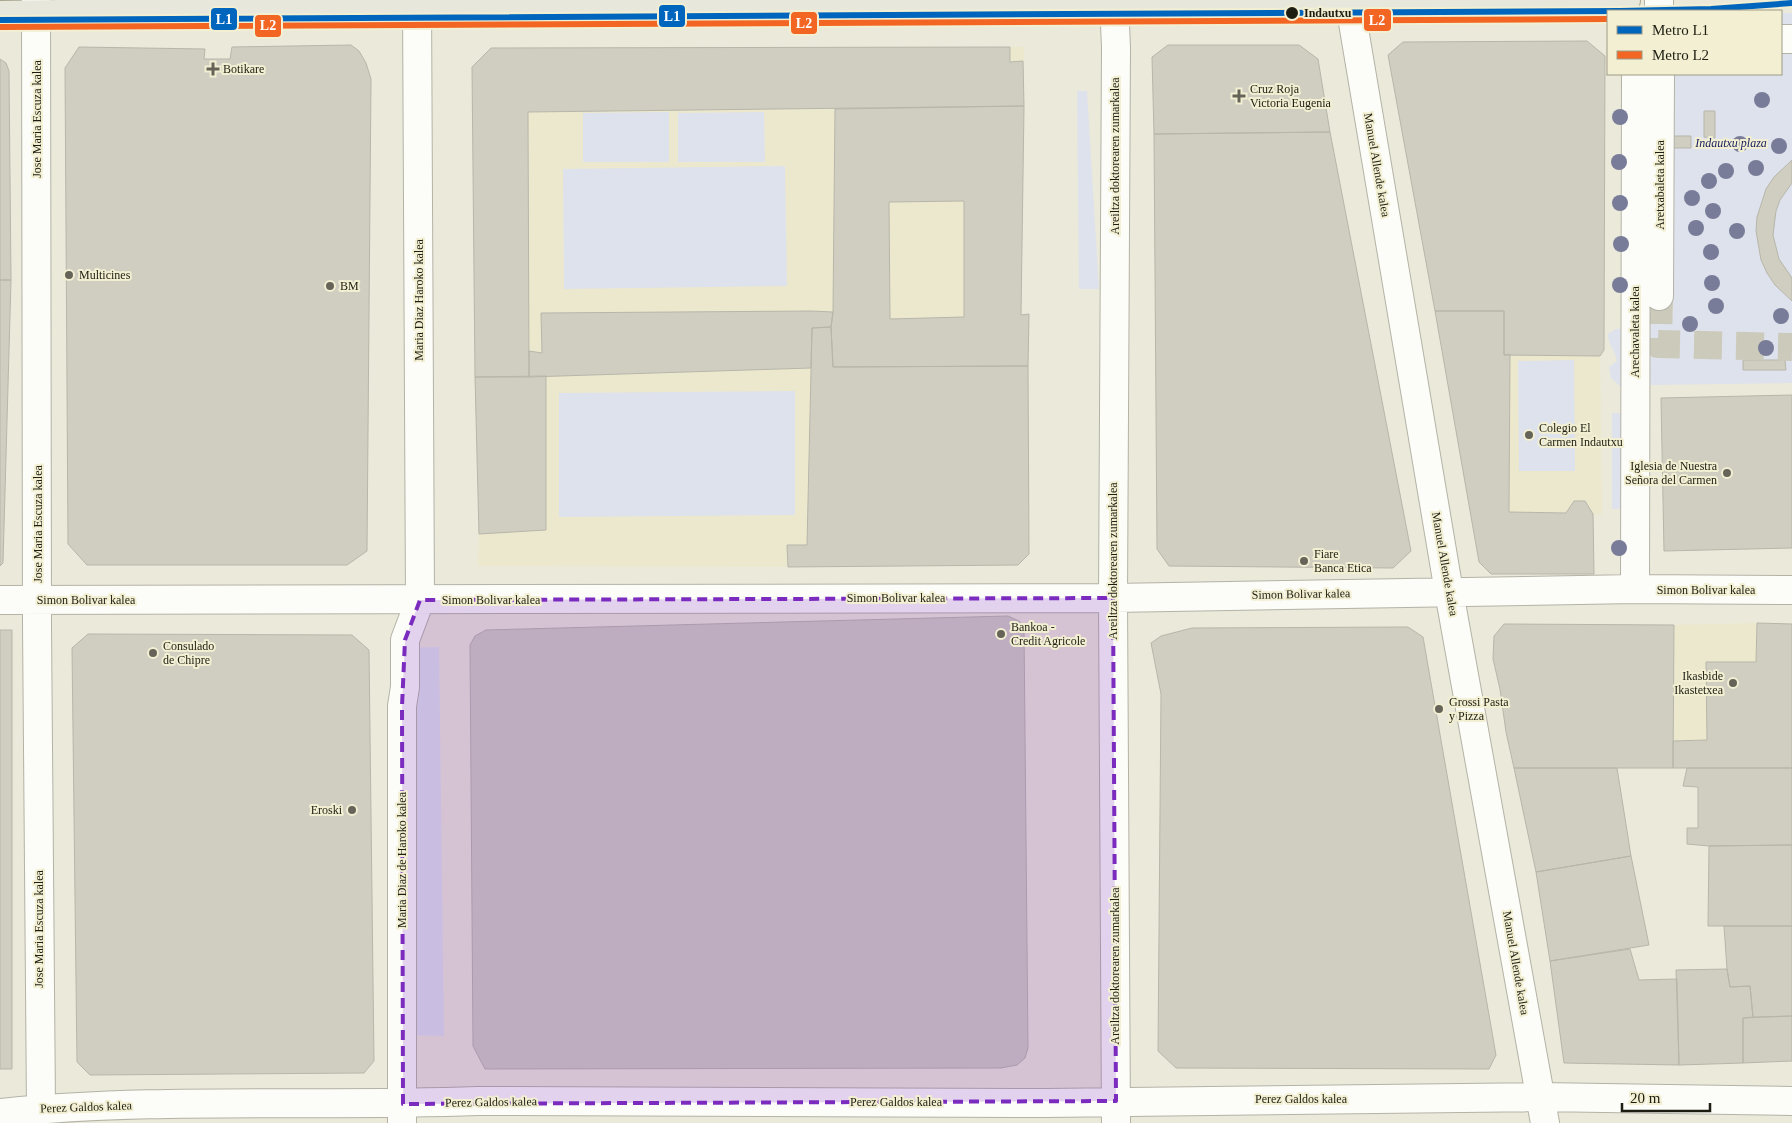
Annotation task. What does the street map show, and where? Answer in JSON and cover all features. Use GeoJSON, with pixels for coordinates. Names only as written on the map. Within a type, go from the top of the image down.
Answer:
{"type":"FeatureCollection","features":[{"type":"Feature","properties":{"kind":"main road"},"geometry":{"type":"LineString","coordinates":[[0,15],[36,7],[417,4],[1027,6],[1114,2],[1350,4],[1626,0]]}},
{"type":"Feature","properties":{"kind":"street","name":"Areiltza doktorearen zumarkalea"},"geometry":{"type":"LineString","coordinates":[[1114,2],[1116,48],[1113,598],[1116,1112]]}},
{"type":"Feature","properties":{"kind":"street","name":"Maria Diaz Haroko kalea"},"geometry":{"type":"LineString","coordinates":[[417,4],[420,600]]}},
{"type":"Feature","properties":{"kind":"street","name":"Manuel Allende kalea"},"geometry":{"type":"LineString","coordinates":[[1350,4],[1449,592],[1543,1110]]}},
{"type":"Feature","properties":{"kind":"street","name":"Jose Maria Escuza kalea"},"geometry":{"type":"LineString","coordinates":[[36,7],[41,1109]]}},
{"type":"Feature","properties":{"kind":"street","name":"Arechavaleta kalea"},"geometry":{"type":"LineString","coordinates":[[1636,75],[1636,589]]}},
{"type":"Feature","properties":{"kind":"street","name":"Aretxabaleta kalea"},"geometry":{"type":"LineString","coordinates":[[1659,296],[1660,75]]}},
{"type":"Feature","properties":{"kind":"street","name":"Simon Bolivar kalea"},"geometry":{"type":"LineString","coordinates":[[0,600],[1113,598],[1636,589],[1792,590]]}},
{"type":"Feature","properties":{"kind":"street","name":"Maria Diaz de Haroko kalea"},"geometry":{"type":"LineString","coordinates":[[403,1114],[402,706],[405,687],[405,640],[420,600]]}},
{"type":"Feature","properties":{"kind":"street","name":"Perez Galdos kalea"},"geometry":{"type":"LineString","coordinates":[[0,1113],[102,1105],[403,1114],[478,1101],[1017,1102],[1116,1112],[1543,1110],[1792,1101]]}},
{"type":"Feature","properties":{"kind":"highlighted area"},"geometry":{"type":"Polygon","coordinates":[[[1113,598],[1116,1101],[403,1104],[402,706],[405,640],[420,600],[1113,598]]]}},
{"type":"Feature","properties":{"kind":"shaded area"},"geometry":{"type":"Polygon","coordinates":[[[1024,47],[1021,314],[1029,314],[1029,554],[1018,565],[788,567],[478,566],[472,67],[491,48],[1024,47]]]}},
{"type":"Feature","properties":{"kind":"shaded area","name":"Colegio El Carmen Indautxu"},"geometry":{"type":"Polygon","coordinates":[[[1435,311],[1510,354],[1600,356],[1602,514],[1593,515],[1594,574],[1491,574],[1479,562],[1435,311]]]}},
{"type":"Feature","properties":{"kind":"shaded area","name":"Ikasbide Ikastetxea"},"geometry":{"type":"Polygon","coordinates":[[[1792,624],[1792,768],[1673,768],[1674,625],[1792,624]]]}},
{"type":"Feature","properties":{"kind":"green space","name":"Indautxu plaza"},"geometry":{"type":"Polygon","coordinates":[[[1782,13],[1792,13],[1792,383],[1649,385],[1649,312],[1673,312],[1670,75],[1782,75],[1782,13]]]}},
{"type":"Feature","properties":{"kind":"green space"},"geometry":{"type":"Polygon","coordinates":[[[1077,91],[1087,91],[1099,289],[1079,289],[1077,91]]]}},
{"type":"Feature","properties":{"kind":"green space"},"geometry":{"type":"Polygon","coordinates":[[[669,112],[669,162],[583,162],[583,113],[669,112]]]}},
{"type":"Feature","properties":{"kind":"green space"},"geometry":{"type":"Polygon","coordinates":[[[764,112],[765,162],[678,162],[678,113],[764,112]]]}},
{"type":"Feature","properties":{"kind":"green space"},"geometry":{"type":"Polygon","coordinates":[[[785,166],[787,286],[564,289],[563,169],[785,166]]]}},
{"type":"Feature","properties":{"kind":"green space"},"geometry":{"type":"Polygon","coordinates":[[[1624,328],[1623,389],[1611,378],[1609,367],[1617,361],[1608,334],[1616,329],[1624,328]]]}},
{"type":"Feature","properties":{"kind":"green space"},"geometry":{"type":"Polygon","coordinates":[[[1574,360],[1575,471],[1519,471],[1518,361],[1574,360]]]}},
{"type":"Feature","properties":{"kind":"green space"},"geometry":{"type":"Polygon","coordinates":[[[795,391],[795,515],[559,517],[559,393],[795,391]]]}},
{"type":"Feature","properties":{"kind":"green space"},"geometry":{"type":"Polygon","coordinates":[[[1612,413],[1649,414],[1647,508],[1612,509],[1612,413]]]}},
{"type":"Feature","properties":{"kind":"green space"},"geometry":{"type":"Polygon","coordinates":[[[439,647],[444,1036],[404,1035],[397,648],[439,647]]]}},
{"type":"Feature","properties":{"kind":"building"},"geometry":{"type":"Polygon","coordinates":[[[1587,41],[1605,56],[1604,350],[1600,356],[1504,355],[1504,311],[1435,311],[1388,55],[1403,42],[1587,41]]]}},
{"type":"Feature","properties":{"kind":"building"},"geometry":{"type":"Polygon","coordinates":[[[351,45],[359,51],[366,63],[371,79],[367,551],[347,565],[87,565],[68,544],[65,68],[79,47],[205,49],[204,59],[230,59],[232,47],[351,45]]]}},
{"type":"Feature","properties":{"kind":"building","name":"Cruz Roja Victoria Eugenia"},"geometry":{"type":"Polygon","coordinates":[[[1168,45],[1299,45],[1318,59],[1330,132],[1154,134],[1152,57],[1168,45]]]}},
{"type":"Feature","properties":{"kind":"building"},"geometry":{"type":"Polygon","coordinates":[[[1010,47],[1010,62],[1023,61],[1024,106],[528,112],[529,377],[475,377],[472,67],[491,48],[1010,47]]]}},
{"type":"Feature","properties":{"kind":"building"},"geometry":{"type":"Polygon","coordinates":[[[0,59],[6,63],[9,71],[11,280],[0,280],[0,59]]]}},
{"type":"Feature","properties":{"kind":"building"},"geometry":{"type":"Polygon","coordinates":[[[1024,106],[1021,315],[1029,314],[1028,366],[833,367],[831,327],[833,312],[835,109],[1024,106]],[[964,201],[889,202],[890,319],[964,317],[964,201]]]}},
{"type":"Feature","properties":{"kind":"building"},"geometry":{"type":"Polygon","coordinates":[[[1704,111],[1715,111],[1715,138],[1704,137],[1704,111]]]}},
{"type":"Feature","properties":{"kind":"building"},"geometry":{"type":"Polygon","coordinates":[[[1330,132],[1411,551],[1393,568],[1169,566],[1157,549],[1154,134],[1330,132]]]}},
{"type":"Feature","properties":{"kind":"building"},"geometry":{"type":"Polygon","coordinates":[[[1669,136],[1691,136],[1691,148],[1669,148],[1669,136]]]}},
{"type":"Feature","properties":{"kind":"building"},"geometry":{"type":"Polygon","coordinates":[[[1792,160],[1792,183],[1780,200],[1776,211],[1773,235],[1779,259],[1792,278],[1792,301],[1775,285],[1767,273],[1761,260],[1756,231],[1757,217],[1766,189],[1774,177],[1792,160]]]}},
{"type":"Feature","properties":{"kind":"building"},"geometry":{"type":"Polygon","coordinates":[[[0,280],[11,280],[3,563],[0,566],[0,280]]]}},
{"type":"Feature","properties":{"kind":"building"},"geometry":{"type":"Polygon","coordinates":[[[1435,311],[1504,311],[1504,355],[1510,354],[1509,512],[1566,513],[1574,501],[1585,501],[1593,514],[1594,574],[1491,574],[1479,562],[1435,311]]]}},
{"type":"Feature","properties":{"kind":"building"},"geometry":{"type":"Polygon","coordinates":[[[833,312],[831,327],[812,328],[811,368],[529,377],[529,351],[542,353],[541,313],[833,312]]]}},
{"type":"Feature","properties":{"kind":"building"},"geometry":{"type":"Polygon","coordinates":[[[831,327],[833,367],[1028,366],[1029,554],[1018,565],[788,567],[787,545],[807,545],[812,328],[831,327]]]}},
{"type":"Feature","properties":{"kind":"building"},"geometry":{"type":"Polygon","coordinates":[[[1743,360],[1785,360],[1786,370],[1743,370],[1743,360]]]}},
{"type":"Feature","properties":{"kind":"building"},"geometry":{"type":"Polygon","coordinates":[[[546,376],[546,530],[479,534],[475,377],[546,376]]]}},
{"type":"Feature","properties":{"kind":"building","name":"Iglesia de Nuestra Señora del Carmen"},"geometry":{"type":"Polygon","coordinates":[[[1792,395],[1792,548],[1664,551],[1661,398],[1792,395]]]}},
{"type":"Feature","properties":{"kind":"building"},"geometry":{"type":"Polygon","coordinates":[[[1008,616],[1019,621],[1024,628],[1028,1048],[1025,1058],[1017,1065],[1001,1068],[485,1069],[473,1046],[470,645],[475,636],[486,630],[1008,616]]]}},
{"type":"Feature","properties":{"kind":"building","name":"Ikasbide Ikastetxea"},"geometry":{"type":"Polygon","coordinates":[[[1757,623],[1792,624],[1792,768],[1673,768],[1673,741],[1707,740],[1706,662],[1756,662],[1757,623]]]}},
{"type":"Feature","properties":{"kind":"building"},"geometry":{"type":"Polygon","coordinates":[[[1504,624],[1674,625],[1673,768],[1514,768],[1493,659],[1494,636],[1504,624]]]}},
{"type":"Feature","properties":{"kind":"building"},"geometry":{"type":"Polygon","coordinates":[[[1408,627],[1423,637],[1496,1055],[1489,1069],[1176,1068],[1158,1051],[1161,694],[1151,643],[1161,636],[1192,628],[1408,627]]]}},
{"type":"Feature","properties":{"kind":"building"},"geometry":{"type":"Polygon","coordinates":[[[0,630],[12,630],[12,1069],[0,1069],[0,630]]]}},
{"type":"Feature","properties":{"kind":"building"},"geometry":{"type":"Polygon","coordinates":[[[88,634],[352,635],[369,650],[374,1061],[364,1073],[90,1075],[77,1062],[72,648],[88,634]]]}},
{"type":"Feature","properties":{"kind":"building"},"geometry":{"type":"Polygon","coordinates":[[[1514,768],[1617,768],[1631,856],[1536,872],[1514,768]]]}},
{"type":"Feature","properties":{"kind":"building"},"geometry":{"type":"Polygon","coordinates":[[[1687,768],[1792,768],[1792,845],[1709,846],[1687,844],[1687,828],[1698,828],[1698,787],[1683,786],[1687,768]]]}},
{"type":"Feature","properties":{"kind":"building"},"geometry":{"type":"Polygon","coordinates":[[[1792,845],[1792,926],[1708,926],[1709,846],[1792,845]]]}},
{"type":"Feature","properties":{"kind":"building"},"geometry":{"type":"Polygon","coordinates":[[[1631,856],[1649,945],[1550,961],[1536,872],[1631,856]]]}},
{"type":"Feature","properties":{"kind":"building"},"geometry":{"type":"Polygon","coordinates":[[[1724,926],[1792,926],[1792,1016],[1753,1017],[1750,986],[1730,987],[1724,926]]]}},
{"type":"Feature","properties":{"kind":"building"},"geometry":{"type":"Polygon","coordinates":[[[1630,949],[1639,980],[1677,979],[1679,1065],[1564,1063],[1550,961],[1630,949]]]}},
{"type":"Feature","properties":{"kind":"building"},"geometry":{"type":"Polygon","coordinates":[[[1727,969],[1730,987],[1750,986],[1753,1017],[1743,1018],[1743,1063],[1679,1065],[1676,970],[1727,969]]]}},
{"type":"Feature","properties":{"kind":"building"},"geometry":{"type":"Polygon","coordinates":[[[1792,1016],[1792,1061],[1743,1063],[1743,1018],[1792,1016]]]}},
{"type":"Feature","properties":{"kind":"tunnel"},"geometry":{"type":"LineString","coordinates":[[1659,296],[1658,344],[1792,347]]}},
{"type":"Feature","properties":{"kind":"metro line","name":"L1"},"geometry":{"type":"LineString","coordinates":[[1666,10],[1711,9],[1792,3]]}},
{"type":"Feature","properties":{"kind":"metro line","name":"L1"},"geometry":{"type":"LineString","coordinates":[[0,20],[1607,11]]}},
{"type":"Feature","properties":{"kind":"metro line","name":"L2"},"geometry":{"type":"LineString","coordinates":[[0,27],[1607,19]]}},
{"type":"Feature","properties":{"kind":"place","name":"Indautxu"},"geometry":{"type":"Point","coordinates":[1292,13]}},
{"type":"Feature","properties":{"kind":"place","name":"Botikare"},"geometry":{"type":"Point","coordinates":[213,69]}},
{"type":"Feature","properties":{"kind":"place","name":"Cruz Roja Victoria Eugenia"},"geometry":{"type":"Point","coordinates":[1239,96]}},
{"type":"Feature","properties":{"kind":"place","name":"Multicines"},"geometry":{"type":"Point","coordinates":[69,275]}},
{"type":"Feature","properties":{"kind":"place","name":"BM"},"geometry":{"type":"Point","coordinates":[330,286]}},
{"type":"Feature","properties":{"kind":"place","name":"Colegio El Carmen Indautxu"},"geometry":{"type":"Point","coordinates":[1529,435]}},
{"type":"Feature","properties":{"kind":"place","name":"Iglesia de Nuestra Señora del Carmen"},"geometry":{"type":"Point","coordinates":[1727,473]}},
{"type":"Feature","properties":{"kind":"place","name":"Fiare Banca Etica"},"geometry":{"type":"Point","coordinates":[1304,561]}},
{"type":"Feature","properties":{"kind":"place","name":"Bankoa - Credit Agricole"},"geometry":{"type":"Point","coordinates":[1001,634]}},
{"type":"Feature","properties":{"kind":"place","name":"Consulado de Chipre"},"geometry":{"type":"Point","coordinates":[153,653]}},
{"type":"Feature","properties":{"kind":"place","name":"Ikasbide Ikastetxea"},"geometry":{"type":"Point","coordinates":[1733,683]}},
{"type":"Feature","properties":{"kind":"place","name":"Grossi Pasta y Pizza"},"geometry":{"type":"Point","coordinates":[1439,709]}},
{"type":"Feature","properties":{"kind":"place","name":"Eroski"},"geometry":{"type":"Point","coordinates":[352,810]}}]}
